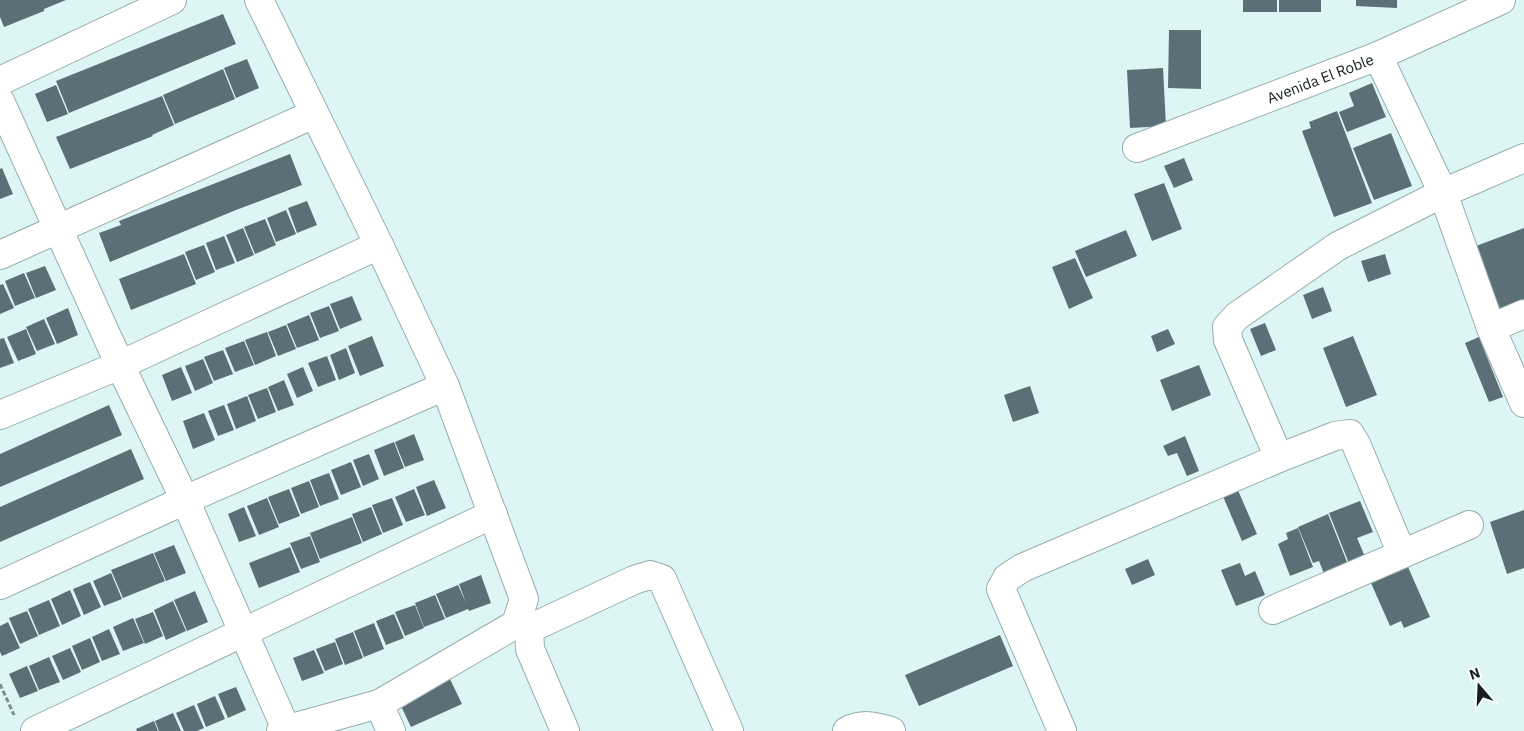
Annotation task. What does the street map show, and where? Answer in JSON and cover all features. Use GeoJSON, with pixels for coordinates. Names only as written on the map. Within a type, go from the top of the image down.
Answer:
{"type":"FeatureCollection","features":[{"type":"Feature","properties":{"kind":"street"},"geometry":{"type":"LineString","coordinates":[[0,81],[172,0]]}},
{"type":"Feature","properties":{"kind":"street"},"geometry":{"type":"LineString","coordinates":[[259,0],[379,244],[445,386],[524,599],[523,626],[530,649],[565,731]]}},
{"type":"Feature","properties":{"kind":"street","name":"Avenida El Roble"},"geometry":{"type":"LineString","coordinates":[[1138,148],[1378,56],[1451,11],[1501,0]]}},
{"type":"Feature","properties":{"kind":"street"},"geometry":{"type":"LineString","coordinates":[[1378,56],[1443,193],[1491,328],[1524,403]]}},
{"type":"Feature","properties":{"kind":"street"},"geometry":{"type":"LineString","coordinates":[[0,101],[120,365],[185,500],[244,632],[284,730],[379,704],[523,626],[650,575],[662,579],[729,731]]}},
{"type":"Feature","properties":{"kind":"street"},"geometry":{"type":"LineString","coordinates":[[0,255],[314,114]]}},
{"type":"Feature","properties":{"kind":"street"},"geometry":{"type":"LineString","coordinates":[[1279,458],[1228,340],[1228,327],[1237,316],[1338,246],[1443,193],[1524,158]]}},
{"type":"Feature","properties":{"kind":"street"},"geometry":{"type":"LineString","coordinates":[[0,415],[120,365],[379,244]]}},
{"type":"Feature","properties":{"kind":"street"},"geometry":{"type":"LineString","coordinates":[[1491,328],[1524,314]]}},
{"type":"Feature","properties":{"kind":"street"},"geometry":{"type":"LineString","coordinates":[[0,586],[185,500],[445,386]]}},
{"type":"Feature","properties":{"kind":"street"},"geometry":{"type":"LineString","coordinates":[[1062,731],[1001,589],[1008,578],[1022,568],[1279,458],[1336,436],[1350,434],[1356,444],[1402,554]]}},
{"type":"Feature","properties":{"kind":"street"},"geometry":{"type":"LineString","coordinates":[[26,727],[244,632],[493,514]]}},
{"type":"Feature","properties":{"kind":"street"},"geometry":{"type":"LineString","coordinates":[[1273,610],[1469,525]]}},
{"type":"Feature","properties":{"kind":"street"},"geometry":{"type":"LineString","coordinates":[[379,704],[391,731]]}},
{"type":"Feature","properties":{"kind":"street"},"geometry":{"type":"LineString","coordinates":[[847,731],[874,725],[891,731]]}},
{"type":"Feature","properties":{"kind":"path"},"geometry":{"type":"LineString","coordinates":[[0,684],[26,727]]}},
{"type":"Feature","properties":{"kind":"building"},"geometry":{"type":"Polygon","coordinates":[[[0,0],[66,0],[4,27],[0,17],[0,0]]]}},
{"type":"Feature","properties":{"kind":"building"},"geometry":{"type":"Polygon","coordinates":[[[1243,0],[1277,0],[1277,12],[1243,12],[1243,0]]]}},
{"type":"Feature","properties":{"kind":"building"},"geometry":{"type":"Polygon","coordinates":[[[1279,0],[1321,0],[1321,12],[1279,12],[1279,0]]]}},
{"type":"Feature","properties":{"kind":"building"},"geometry":{"type":"Polygon","coordinates":[[[1356,0],[1397,0],[1397,8],[1356,6],[1356,0]]]}},
{"type":"Feature","properties":{"kind":"building"},"geometry":{"type":"Polygon","coordinates":[[[223,14],[236,44],[69,113],[56,81],[223,14]]]}},
{"type":"Feature","properties":{"kind":"building"},"geometry":{"type":"Polygon","coordinates":[[[1169,30],[1201,30],[1201,89],[1168,88],[1169,30]]]}},
{"type":"Feature","properties":{"kind":"building"},"geometry":{"type":"Polygon","coordinates":[[[247,59],[259,88],[236,98],[224,68],[247,59]]]}},
{"type":"Feature","properties":{"kind":"building"},"geometry":{"type":"Polygon","coordinates":[[[1163,68],[1166,126],[1130,128],[1127,70],[1163,68]]]}},
{"type":"Feature","properties":{"kind":"building"},"geometry":{"type":"Polygon","coordinates":[[[223,69],[235,99],[175,124],[163,95],[223,69]]]}},
{"type":"Feature","properties":{"kind":"building"},"geometry":{"type":"Polygon","coordinates":[[[1372,83],[1386,117],[1347,132],[1339,112],[1354,106],[1349,93],[1372,83]]]}},
{"type":"Feature","properties":{"kind":"building"},"geometry":{"type":"Polygon","coordinates":[[[56,85],[68,114],[47,122],[35,94],[56,85]]]}},
{"type":"Feature","properties":{"kind":"building"},"geometry":{"type":"Polygon","coordinates":[[[162,96],[174,125],[153,136],[70,169],[56,137],[162,96]]]}},
{"type":"Feature","properties":{"kind":"building"},"geometry":{"type":"Polygon","coordinates":[[[1337,111],[1372,203],[1334,217],[1302,131],[1311,128],[1309,122],[1337,111]]]}},
{"type":"Feature","properties":{"kind":"building"},"geometry":{"type":"Polygon","coordinates":[[[1391,133],[1412,186],[1374,200],[1353,148],[1391,133]]]}},
{"type":"Feature","properties":{"kind":"building"},"geometry":{"type":"Polygon","coordinates":[[[290,154],[302,185],[110,262],[99,233],[121,225],[119,221],[290,154]]]}},
{"type":"Feature","properties":{"kind":"building"},"geometry":{"type":"Polygon","coordinates":[[[1184,158],[1193,180],[1174,188],[1164,166],[1184,158]]]}},
{"type":"Feature","properties":{"kind":"building"},"geometry":{"type":"Polygon","coordinates":[[[2,168],[13,194],[0,199],[0,169],[2,168]]]}},
{"type":"Feature","properties":{"kind":"building"},"geometry":{"type":"Polygon","coordinates":[[[1164,183],[1182,229],[1152,241],[1134,194],[1164,183]]]}},
{"type":"Feature","properties":{"kind":"building"},"geometry":{"type":"Polygon","coordinates":[[[307,201],[317,225],[297,233],[288,208],[307,201]]]}},
{"type":"Feature","properties":{"kind":"building"},"geometry":{"type":"Polygon","coordinates":[[[286,210],[296,234],[276,242],[267,218],[286,210]]]}},
{"type":"Feature","properties":{"kind":"building"},"geometry":{"type":"Polygon","coordinates":[[[265,219],[276,245],[255,254],[244,227],[265,219]]]}},
{"type":"Feature","properties":{"kind":"building"},"geometry":{"type":"Polygon","coordinates":[[[243,228],[254,255],[237,262],[226,235],[243,228]]]}},
{"type":"Feature","properties":{"kind":"building"},"geometry":{"type":"Polygon","coordinates":[[[1524,228],[1524,305],[1502,314],[1476,246],[1524,228]]]}},
{"type":"Feature","properties":{"kind":"building"},"geometry":{"type":"Polygon","coordinates":[[[1126,230],[1137,256],[1086,277],[1075,251],[1126,230]]]}},
{"type":"Feature","properties":{"kind":"building"},"geometry":{"type":"Polygon","coordinates":[[[224,236],[235,263],[216,270],[206,243],[224,236]]]}},
{"type":"Feature","properties":{"kind":"building"},"geometry":{"type":"Polygon","coordinates":[[[204,245],[215,272],[196,280],[185,252],[204,245]]]}},
{"type":"Feature","properties":{"kind":"building"},"geometry":{"type":"Polygon","coordinates":[[[184,254],[196,284],[131,310],[119,279],[184,254]]]}},
{"type":"Feature","properties":{"kind":"building"},"geometry":{"type":"Polygon","coordinates":[[[1385,254],[1391,274],[1368,282],[1361,261],[1385,254]]]}},
{"type":"Feature","properties":{"kind":"building"},"geometry":{"type":"Polygon","coordinates":[[[1075,258],[1093,298],[1069,309],[1052,267],[1075,258]]]}},
{"type":"Feature","properties":{"kind":"building"},"geometry":{"type":"Polygon","coordinates":[[[45,266],[56,290],[36,298],[26,273],[45,266]]]}},
{"type":"Feature","properties":{"kind":"building"},"geometry":{"type":"Polygon","coordinates":[[[24,273],[35,298],[15,306],[5,281],[24,273]]]}},
{"type":"Feature","properties":{"kind":"building"},"geometry":{"type":"Polygon","coordinates":[[[3,284],[14,308],[0,314],[0,285],[3,284]]]}},
{"type":"Feature","properties":{"kind":"building"},"geometry":{"type":"Polygon","coordinates":[[[1323,287],[1332,311],[1312,319],[1303,295],[1323,287]]]}},
{"type":"Feature","properties":{"kind":"building"},"geometry":{"type":"Polygon","coordinates":[[[352,296],[362,320],[340,329],[330,304],[352,296]]]}},
{"type":"Feature","properties":{"kind":"building"},"geometry":{"type":"Polygon","coordinates":[[[329,306],[339,331],[320,338],[310,313],[329,306]]]}},
{"type":"Feature","properties":{"kind":"building"},"geometry":{"type":"Polygon","coordinates":[[[68,308],[78,335],[57,344],[46,318],[68,308]]]}},
{"type":"Feature","properties":{"kind":"building"},"geometry":{"type":"Polygon","coordinates":[[[309,315],[319,340],[297,348],[287,324],[309,315]]]}},
{"type":"Feature","properties":{"kind":"building"},"geometry":{"type":"Polygon","coordinates":[[[44,319],[55,344],[37,351],[26,327],[44,319]]]}},
{"type":"Feature","properties":{"kind":"building"},"geometry":{"type":"Polygon","coordinates":[[[1265,323],[1276,350],[1261,356],[1250,329],[1265,323]]]}},
{"type":"Feature","properties":{"kind":"building"},"geometry":{"type":"Polygon","coordinates":[[[286,325],[296,349],[278,356],[268,332],[286,325]]]}},
{"type":"Feature","properties":{"kind":"building"},"geometry":{"type":"Polygon","coordinates":[[[26,329],[36,354],[18,361],[7,337],[26,329]]]}},
{"type":"Feature","properties":{"kind":"building"},"geometry":{"type":"Polygon","coordinates":[[[1168,329],[1175,344],[1157,352],[1151,336],[1168,329]]]}},
{"type":"Feature","properties":{"kind":"building"},"geometry":{"type":"Polygon","coordinates":[[[267,332],[276,356],[255,365],[245,340],[267,332]]]}},
{"type":"Feature","properties":{"kind":"building"},"geometry":{"type":"Polygon","coordinates":[[[372,336],[384,366],[360,376],[348,346],[372,336]]]}},
{"type":"Feature","properties":{"kind":"building"},"geometry":{"type":"Polygon","coordinates":[[[1353,336],[1377,395],[1346,407],[1323,348],[1353,336]]]}},
{"type":"Feature","properties":{"kind":"building"},"geometry":{"type":"Polygon","coordinates":[[[1479,337],[1503,397],[1489,402],[1465,343],[1479,337]]]}},
{"type":"Feature","properties":{"kind":"building"},"geometry":{"type":"Polygon","coordinates":[[[4,338],[14,363],[0,368],[0,339],[4,338]]]}},
{"type":"Feature","properties":{"kind":"building"},"geometry":{"type":"Polygon","coordinates":[[[244,341],[254,365],[235,372],[225,348],[244,341]]]}},
{"type":"Feature","properties":{"kind":"building"},"geometry":{"type":"Polygon","coordinates":[[[346,348],[355,373],[339,380],[330,355],[346,348]]]}},
{"type":"Feature","properties":{"kind":"building"},"geometry":{"type":"Polygon","coordinates":[[[223,350],[233,374],[214,381],[204,357],[223,350]]]}},
{"type":"Feature","properties":{"kind":"building"},"geometry":{"type":"Polygon","coordinates":[[[327,356],[336,380],[318,387],[308,363],[327,356]]]}},
{"type":"Feature","properties":{"kind":"building"},"geometry":{"type":"Polygon","coordinates":[[[203,359],[213,383],[195,391],[185,366],[203,359]]]}},
{"type":"Feature","properties":{"kind":"building"},"geometry":{"type":"Polygon","coordinates":[[[1199,365],[1211,395],[1172,411],[1160,380],[1199,365]]]}},
{"type":"Feature","properties":{"kind":"building"},"geometry":{"type":"Polygon","coordinates":[[[181,367],[192,393],[172,401],[162,375],[181,367]]]}},
{"type":"Feature","properties":{"kind":"building"},"geometry":{"type":"Polygon","coordinates":[[[303,367],[313,391],[297,398],[287,374],[303,367]]]}},
{"type":"Feature","properties":{"kind":"building"},"geometry":{"type":"Polygon","coordinates":[[[284,380],[294,405],[278,411],[268,387],[284,380]]]}},
{"type":"Feature","properties":{"kind":"building"},"geometry":{"type":"Polygon","coordinates":[[[1030,386],[1039,413],[1013,422],[1004,395],[1030,386]]]}},
{"type":"Feature","properties":{"kind":"building"},"geometry":{"type":"Polygon","coordinates":[[[267,388],[276,412],[258,419],[248,395],[267,388]]]}},
{"type":"Feature","properties":{"kind":"building"},"geometry":{"type":"Polygon","coordinates":[[[247,396],[256,421],[236,429],[227,404],[247,396]]]}},
{"type":"Feature","properties":{"kind":"building"},"geometry":{"type":"Polygon","coordinates":[[[109,405],[122,435],[0,487],[0,454],[109,405]]]}},
{"type":"Feature","properties":{"kind":"building"},"geometry":{"type":"Polygon","coordinates":[[[224,405],[234,430],[218,436],[208,411],[224,405]]]}},
{"type":"Feature","properties":{"kind":"building"},"geometry":{"type":"Polygon","coordinates":[[[204,413],[215,440],[193,449],[183,421],[204,413]]]}},
{"type":"Feature","properties":{"kind":"building"},"geometry":{"type":"Polygon","coordinates":[[[414,434],[424,460],[405,467],[395,442],[414,434]]]}},
{"type":"Feature","properties":{"kind":"building"},"geometry":{"type":"Polygon","coordinates":[[[1185,436],[1199,471],[1187,476],[1177,453],[1168,456],[1163,446],[1185,436]]]}},
{"type":"Feature","properties":{"kind":"building"},"geometry":{"type":"Polygon","coordinates":[[[394,442],[404,468],[384,476],[374,450],[394,442]]]}},
{"type":"Feature","properties":{"kind":"building"},"geometry":{"type":"Polygon","coordinates":[[[131,449],[144,479],[0,542],[0,507],[131,449]]]}},
{"type":"Feature","properties":{"kind":"building"},"geometry":{"type":"Polygon","coordinates":[[[369,454],[379,479],[363,486],[353,460],[369,454]]]}},
{"type":"Feature","properties":{"kind":"building"},"geometry":{"type":"Polygon","coordinates":[[[351,462],[361,487],[341,495],[331,470],[351,462]]]}},
{"type":"Feature","properties":{"kind":"building"},"geometry":{"type":"Polygon","coordinates":[[[329,473],[339,499],[320,506],[310,480],[329,473]]]}},
{"type":"Feature","properties":{"kind":"building"},"geometry":{"type":"Polygon","coordinates":[[[434,480],[446,508],[427,516],[416,487],[434,480]]]}},
{"type":"Feature","properties":{"kind":"building"},"geometry":{"type":"Polygon","coordinates":[[[309,481],[319,507],[301,514],[291,488],[309,481]]]}},
{"type":"Feature","properties":{"kind":"building"},"geometry":{"type":"Polygon","coordinates":[[[1237,488],[1257,534],[1242,541],[1222,494],[1237,488]]]}},
{"type":"Feature","properties":{"kind":"building"},"geometry":{"type":"Polygon","coordinates":[[[289,489],[300,516],[279,524],[268,497],[289,489]]]}},
{"type":"Feature","properties":{"kind":"building"},"geometry":{"type":"Polygon","coordinates":[[[414,489],[425,515],[406,522],[395,497],[414,489]]]}},
{"type":"Feature","properties":{"kind":"building"},"geometry":{"type":"Polygon","coordinates":[[[267,498],[279,527],[259,535],[247,506],[267,498]]]}},
{"type":"Feature","properties":{"kind":"building"},"geometry":{"type":"Polygon","coordinates":[[[392,498],[403,525],[383,533],[372,505],[392,498]]]}},
{"type":"Feature","properties":{"kind":"building"},"geometry":{"type":"Polygon","coordinates":[[[1360,501],[1373,532],[1357,538],[1366,559],[1350,566],[1329,513],[1360,501]]]}},
{"type":"Feature","properties":{"kind":"building"},"geometry":{"type":"Polygon","coordinates":[[[244,507],[256,536],[239,542],[228,514],[244,507]]]}},
{"type":"Feature","properties":{"kind":"building"},"geometry":{"type":"Polygon","coordinates":[[[371,507],[382,534],[363,542],[352,514],[371,507]]]}},
{"type":"Feature","properties":{"kind":"building"},"geometry":{"type":"Polygon","coordinates":[[[1524,510],[1524,568],[1507,574],[1490,522],[1524,510]]]}},
{"type":"Feature","properties":{"kind":"building"},"geometry":{"type":"Polygon","coordinates":[[[1328,514],[1349,567],[1325,576],[1319,561],[1313,563],[1298,527],[1328,514]]]}},
{"type":"Feature","properties":{"kind":"building"},"geometry":{"type":"Polygon","coordinates":[[[352,517],[362,543],[320,559],[310,533],[352,517]]]}},
{"type":"Feature","properties":{"kind":"building"},"geometry":{"type":"Polygon","coordinates":[[[1298,528],[1313,567],[1290,576],[1278,544],[1288,539],[1286,533],[1298,528]]]}},
{"type":"Feature","properties":{"kind":"building"},"geometry":{"type":"Polygon","coordinates":[[[310,536],[320,562],[301,569],[290,543],[310,536]]]}},
{"type":"Feature","properties":{"kind":"building"},"geometry":{"type":"Polygon","coordinates":[[[174,545],[186,573],[166,581],[154,553],[174,545]]]}},
{"type":"Feature","properties":{"kind":"building"},"geometry":{"type":"Polygon","coordinates":[[[290,547],[300,572],[259,588],[249,563],[290,547]]]}},
{"type":"Feature","properties":{"kind":"building"},"geometry":{"type":"Polygon","coordinates":[[[153,553],[165,581],[123,598],[111,570],[153,553]]]}},
{"type":"Feature","properties":{"kind":"building"},"geometry":{"type":"Polygon","coordinates":[[[1148,559],[1155,575],[1132,585],[1125,569],[1148,559]]]}},
{"type":"Feature","properties":{"kind":"building"},"geometry":{"type":"Polygon","coordinates":[[[1240,563],[1245,576],[1255,571],[1265,595],[1236,606],[1221,570],[1240,563]]]}},
{"type":"Feature","properties":{"kind":"building"},"geometry":{"type":"Polygon","coordinates":[[[1408,567],[1430,617],[1404,628],[1401,621],[1390,626],[1371,583],[1408,567]]]}},
{"type":"Feature","properties":{"kind":"building"},"geometry":{"type":"Polygon","coordinates":[[[111,573],[122,599],[104,606],[93,581],[111,573]]]}},
{"type":"Feature","properties":{"kind":"building"},"geometry":{"type":"Polygon","coordinates":[[[481,575],[491,603],[469,611],[468,609],[446,618],[436,594],[458,585],[466,603],[459,584],[481,575]]]}},
{"type":"Feature","properties":{"kind":"building"},"geometry":{"type":"Polygon","coordinates":[[[90,582],[101,607],[84,615],[73,589],[90,582]]]}},
{"type":"Feature","properties":{"kind":"building"},"geometry":{"type":"Polygon","coordinates":[[[70,590],[81,616],[62,625],[51,599],[70,590]]]}},
{"type":"Feature","properties":{"kind":"building"},"geometry":{"type":"Polygon","coordinates":[[[195,591],[208,622],[187,631],[174,600],[195,591]]]}},
{"type":"Feature","properties":{"kind":"building"},"geometry":{"type":"Polygon","coordinates":[[[435,595],[445,619],[424,627],[415,603],[435,595]]]}},
{"type":"Feature","properties":{"kind":"building"},"geometry":{"type":"Polygon","coordinates":[[[49,600],[60,626],[39,635],[28,609],[49,600]]]}},
{"type":"Feature","properties":{"kind":"building"},"geometry":{"type":"Polygon","coordinates":[[[173,601],[186,631],[166,640],[154,610],[173,601]]]}},
{"type":"Feature","properties":{"kind":"building"},"geometry":{"type":"Polygon","coordinates":[[[415,605],[424,628],[405,636],[395,612],[415,605]]]}},
{"type":"Feature","properties":{"kind":"building"},"geometry":{"type":"Polygon","coordinates":[[[27,611],[38,636],[20,644],[9,618],[27,611]]]}},
{"type":"Feature","properties":{"kind":"building"},"geometry":{"type":"Polygon","coordinates":[[[153,612],[163,636],[145,644],[135,619],[153,612]]]}},
{"type":"Feature","properties":{"kind":"building"},"geometry":{"type":"Polygon","coordinates":[[[394,614],[404,638],[386,645],[376,621],[394,614]]]}},
{"type":"Feature","properties":{"kind":"building"},"geometry":{"type":"Polygon","coordinates":[[[133,618],[144,643],[123,651],[113,627],[133,618]]]}},
{"type":"Feature","properties":{"kind":"building"},"geometry":{"type":"Polygon","coordinates":[[[8,622],[20,648],[2,656],[0,652],[0,626],[8,622]]]}},
{"type":"Feature","properties":{"kind":"building"},"geometry":{"type":"Polygon","coordinates":[[[374,623],[384,649],[364,657],[354,631],[374,623]]]}},
{"type":"Feature","properties":{"kind":"building"},"geometry":{"type":"Polygon","coordinates":[[[109,629],[120,654],[102,661],[92,637],[109,629]]]}},
{"type":"Feature","properties":{"kind":"building"},"geometry":{"type":"Polygon","coordinates":[[[353,632],[363,658],[345,665],[335,639],[353,632]]]}},
{"type":"Feature","properties":{"kind":"building"},"geometry":{"type":"Polygon","coordinates":[[[1000,635],[1013,666],[919,706],[905,675],[1000,635]]]}},
{"type":"Feature","properties":{"kind":"building"},"geometry":{"type":"Polygon","coordinates":[[[90,638],[100,662],[82,670],[72,646],[90,638]]]}},
{"type":"Feature","properties":{"kind":"building"},"geometry":{"type":"Polygon","coordinates":[[[335,642],[343,664],[325,671],[316,649],[335,642]]]}},
{"type":"Feature","properties":{"kind":"building"},"geometry":{"type":"Polygon","coordinates":[[[70,648],[81,672],[63,680],[52,656],[70,648]]]}},
{"type":"Feature","properties":{"kind":"building"},"geometry":{"type":"Polygon","coordinates":[[[314,650],[324,673],[302,681],[293,658],[314,650]]]}},
{"type":"Feature","properties":{"kind":"building"},"geometry":{"type":"Polygon","coordinates":[[[49,657],[60,682],[39,690],[29,666],[49,657]]]}},
{"type":"Feature","properties":{"kind":"building"},"geometry":{"type":"Polygon","coordinates":[[[27,666],[38,691],[20,698],[9,674],[27,666]]]}},
{"type":"Feature","properties":{"kind":"building"},"geometry":{"type":"Polygon","coordinates":[[[449,677],[462,704],[411,727],[398,700],[449,677]]]}},
{"type":"Feature","properties":{"kind":"building"},"geometry":{"type":"Polygon","coordinates":[[[236,687],[246,710],[228,718],[218,694],[236,687]]]}},
{"type":"Feature","properties":{"kind":"building"},"geometry":{"type":"Polygon","coordinates":[[[215,696],[225,719],[206,727],[197,704],[215,696]]]}},
{"type":"Feature","properties":{"kind":"building"},"geometry":{"type":"Polygon","coordinates":[[[194,705],[204,728],[197,731],[184,731],[176,713],[194,705]]]}},
{"type":"Feature","properties":{"kind":"building"},"geometry":{"type":"Polygon","coordinates":[[[173,713],[181,731],[159,731],[155,721],[173,713]]]}},
{"type":"Feature","properties":{"kind":"building"},"geometry":{"type":"Polygon","coordinates":[[[154,721],[158,731],[137,731],[136,729],[154,721]]]}}]}
